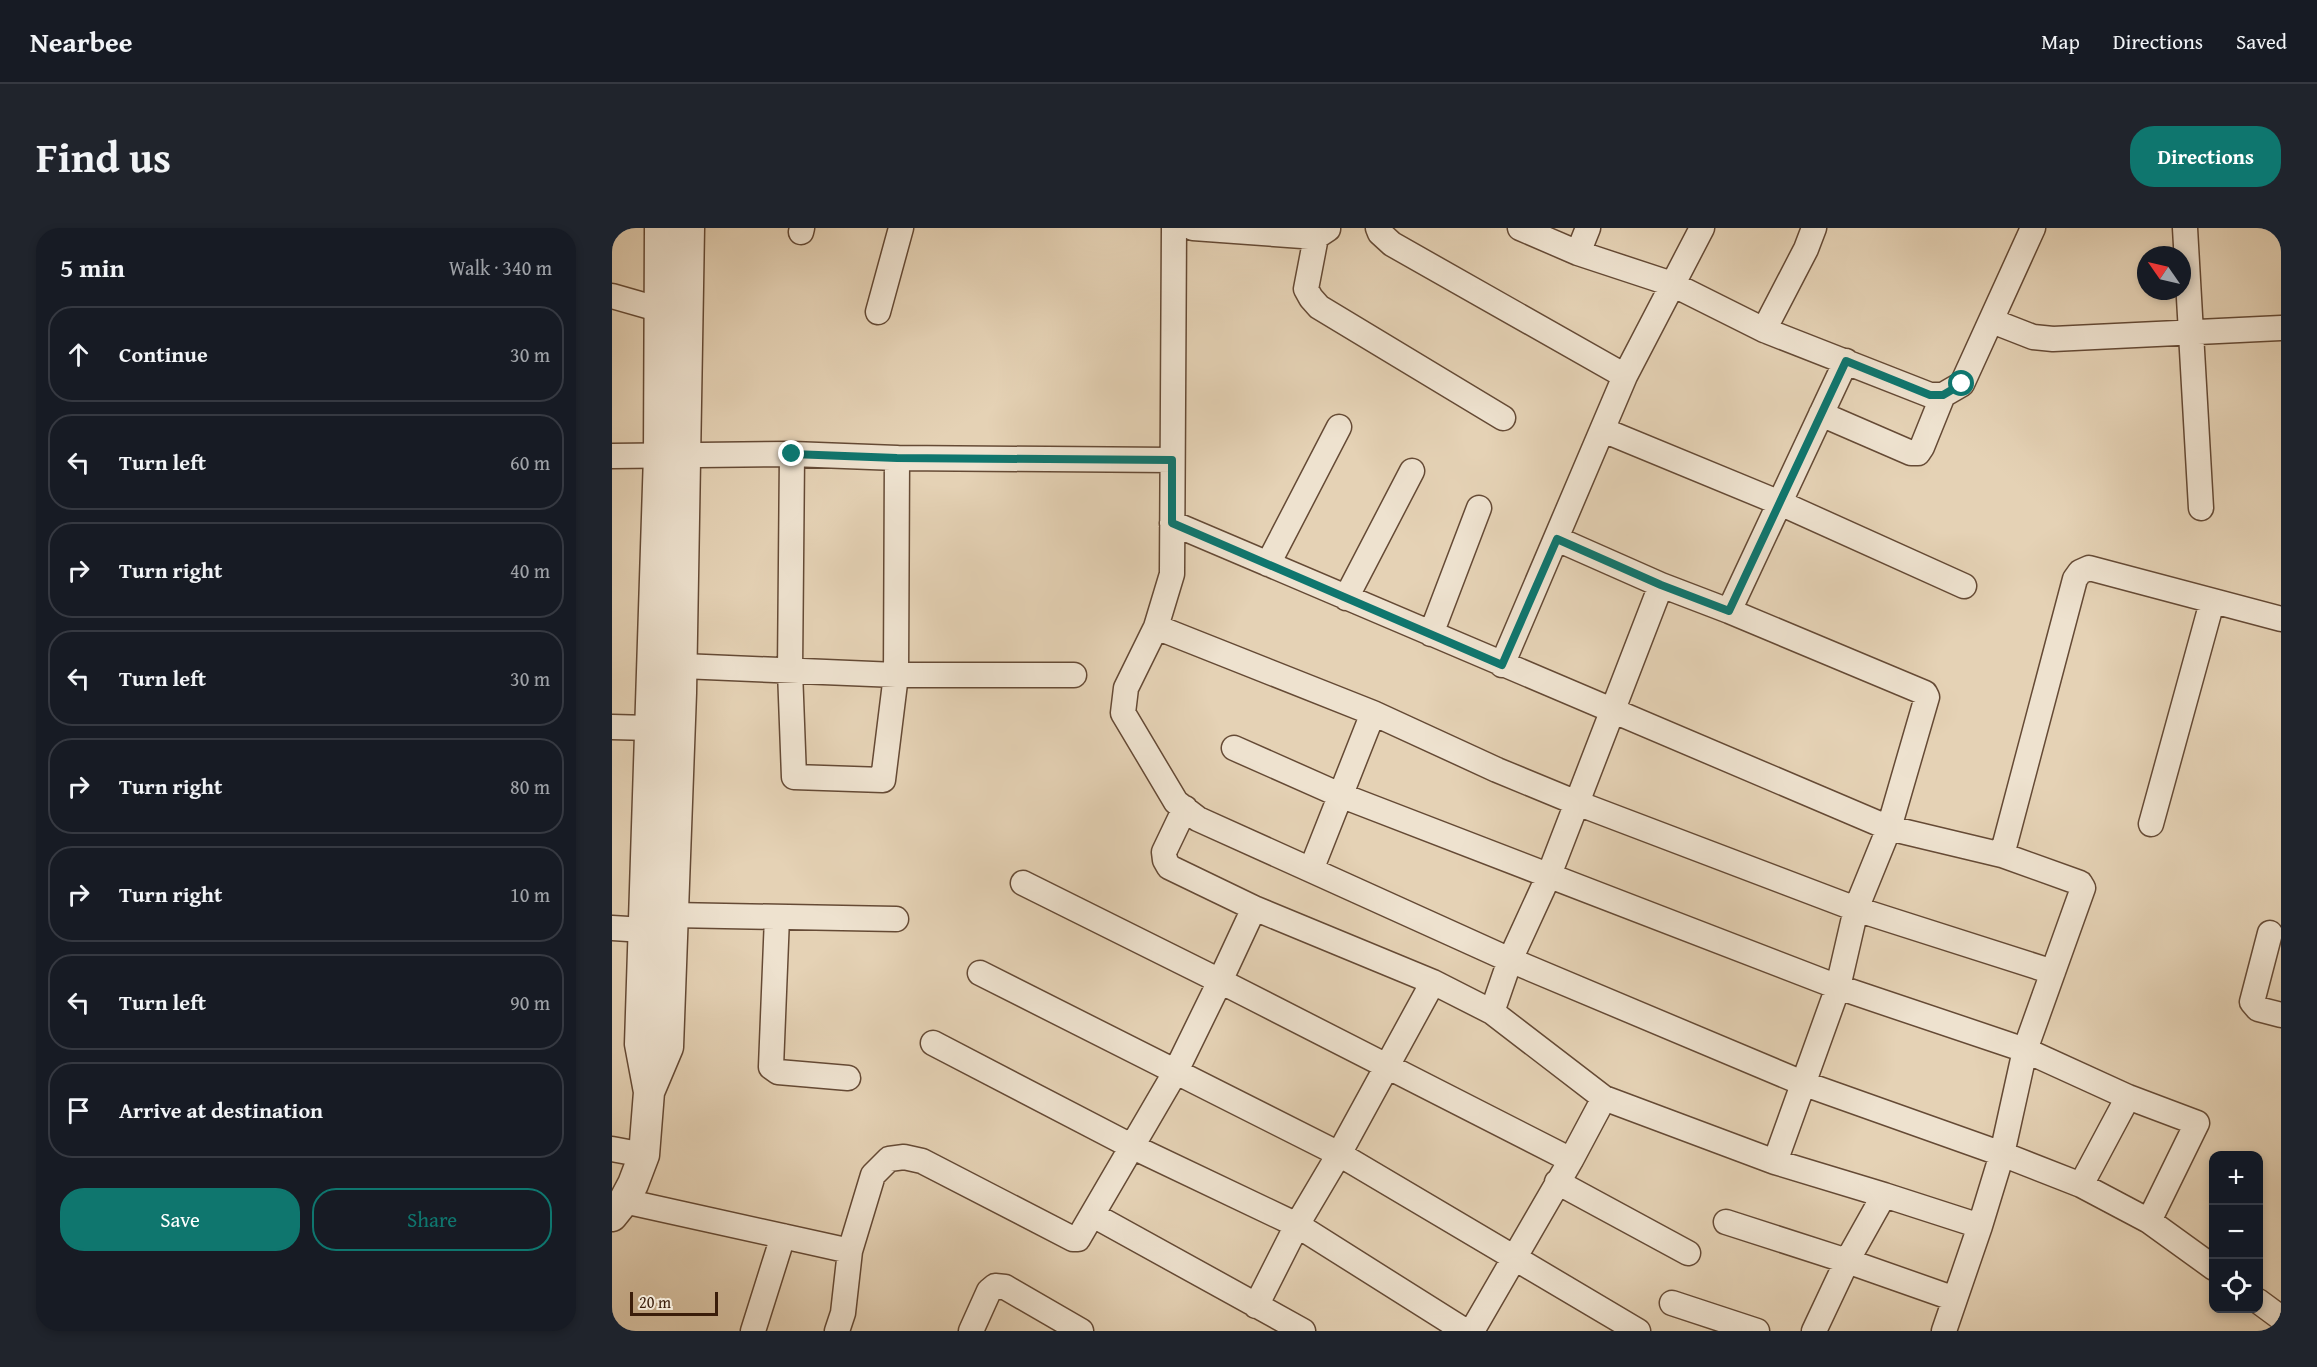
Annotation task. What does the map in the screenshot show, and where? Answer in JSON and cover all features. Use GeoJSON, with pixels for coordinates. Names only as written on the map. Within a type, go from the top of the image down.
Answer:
{"type":"FeatureCollection","features":[{"type":"Feature","properties":{"kind":"street"},"geometry":{"type":"LineString","coordinates":[[649,1092],[668,1047],[682,666],[673,455],[661,310],[660,228]]}},
{"type":"Feature","properties":{"kind":"street"},"geometry":{"type":"LineString","coordinates":[[689,228],[650,728],[640,1044],[649,1092],[644,1155],[633,1184],[618,1209],[783,1236],[850,1251]]}},
{"type":"Feature","properties":{"kind":"street"},"geometry":{"type":"LineString","coordinates":[[878,312],[901,228]]}},
{"type":"Feature","properties":{"kind":"street"},"geometry":{"type":"LineString","coordinates":[[1174,228],[1172,574],[1156,627],[1126,688],[1123,713],[1176,802],[1198,819],[1510,960],[1805,1084],[2002,1154],[2081,1185],[2149,1221],[2209,1264]]}},
{"type":"Feature","properties":{"kind":"street"},"geometry":{"type":"LineString","coordinates":[[1193,228],[1322,233],[1306,289],[1319,307],[1503,418]]}},
{"type":"Feature","properties":{"kind":"street"},"geometry":{"type":"LineString","coordinates":[[1378,228],[1392,244],[1626,376]]}},
{"type":"Feature","properties":{"kind":"street"},"geometry":{"type":"LineString","coordinates":[[1520,228],[1578,253],[1672,284],[1764,330],[1930,395],[1943,395],[1962,384],[2033,228]]}},
{"type":"Feature","properties":{"kind":"street"},"geometry":{"type":"LineString","coordinates":[[1578,253],[1588,228]]}},
{"type":"Feature","properties":{"kind":"street"},"geometry":{"type":"LineString","coordinates":[[1502,665],[1626,376],[1702,228]]}},
{"type":"Feature","properties":{"kind":"street"},"geometry":{"type":"LineString","coordinates":[[1764,330],[1806,249],[1814,228]]}},
{"type":"Feature","properties":{"kind":"street"},"geometry":{"type":"LineString","coordinates":[[2185,228],[2201,508]]}},
{"type":"Feature","properties":{"kind":"street"},"geometry":{"type":"LineString","coordinates":[[612,296],[661,310]]}},
{"type":"Feature","properties":{"kind":"street"},"geometry":{"type":"LineString","coordinates":[[1992,321],[2033,337],[2053,339],[2281,328]]}},
{"type":"Feature","properties":{"kind":"street"},"geometry":{"type":"LineString","coordinates":[[1729,611],[1846,361]]}},
{"type":"Feature","properties":{"kind":"street"},"geometry":{"type":"LineString","coordinates":[[1821,414],[1911,453],[1918,453],[1943,395]]}},
{"type":"Feature","properties":{"kind":"street"},"geometry":{"type":"LineString","coordinates":[[1268,564],[1339,427]]}},
{"type":"Feature","properties":{"kind":"street"},"geometry":{"type":"LineString","coordinates":[[1603,430],[1780,503],[1964,586]]}},
{"type":"Feature","properties":{"kind":"street"},"geometry":{"type":"LineString","coordinates":[[792,454],[790,671],[794,777],[883,780],[896,675],[897,458]]}},
{"type":"Feature","properties":{"kind":"street"},"geometry":{"type":"LineString","coordinates":[[612,456],[792,454],[897,458],[1172,460]]}},
{"type":"Feature","properties":{"kind":"street"},"geometry":{"type":"LineString","coordinates":[[1346,598],[1412,471]]}},
{"type":"Feature","properties":{"kind":"street"},"geometry":{"type":"LineString","coordinates":[[1431,634],[1479,508]]}},
{"type":"Feature","properties":{"kind":"street"},"geometry":{"type":"LineString","coordinates":[[1172,523],[1889,828],[2002,855],[2082,886],[2025,1050],[2002,1154],[1944,1331]]}},
{"type":"Feature","properties":{"kind":"street"},"geometry":{"type":"LineString","coordinates":[[1557,539],[1661,585],[1925,693],[1927,697],[1889,828],[1856,909],[1838,987],[1805,1084],[1775,1162]]}},
{"type":"Feature","properties":{"kind":"street"},"geometry":{"type":"LineString","coordinates":[[2002,855],[2075,579],[2080,572],[2089,568],[2281,619]]}},
{"type":"Feature","properties":{"kind":"street"},"geometry":{"type":"LineString","coordinates":[[1492,1012],[1510,960],[1549,875],[1661,585]]}},
{"type":"Feature","properties":{"kind":"street"},"geometry":{"type":"LineString","coordinates":[[2151,824],[2212,602]]}},
{"type":"Feature","properties":{"kind":"street"},"geometry":{"type":"LineString","coordinates":[[1156,627],[1374,713],[1497,770],[1577,803],[1856,909],[2052,972]]}},
{"type":"Feature","properties":{"kind":"street"},"geometry":{"type":"LineString","coordinates":[[682,666],[896,675],[1074,675]]}},
{"type":"Feature","properties":{"kind":"street"},"geometry":{"type":"LineString","coordinates":[[1311,870],[1374,713]]}},
{"type":"Feature","properties":{"kind":"street"},"geometry":{"type":"LineString","coordinates":[[612,727],[650,728]]}},
{"type":"Feature","properties":{"kind":"street"},"geometry":{"type":"LineString","coordinates":[[1234,748],[1340,795],[1838,987],[2025,1050],[2128,1097],[2197,1123],[2149,1221]]}},
{"type":"Feature","properties":{"kind":"street"},"geometry":{"type":"LineString","coordinates":[[1185,808],[1164,852],[1169,867],[1254,908],[1433,982],[1492,1012],[1604,1098],[1775,1162],[1980,1226]]}},
{"type":"Feature","properties":{"kind":"street"},"geometry":{"type":"LineString","coordinates":[[1023,883],[1571,1160]]}},
{"type":"Feature","properties":{"kind":"street"},"geometry":{"type":"LineString","coordinates":[[837,1331],[843,1313],[850,1251],[873,1175],[889,1159],[904,1157],[922,1161],[1073,1239],[1078,1239],[1083,1234],[1131,1146],[1176,1071],[1254,908]]}},
{"type":"Feature","properties":{"kind":"street"},"geometry":{"type":"LineString","coordinates":[[672,915],[896,920]]}},
{"type":"Feature","properties":{"kind":"street"},"geometry":{"type":"LineString","coordinates":[[777,917],[771,1067],[778,1072],[848,1078]]}},
{"type":"Feature","properties":{"kind":"street"},"geometry":{"type":"LineString","coordinates":[[612,928],[644,930]]}},
{"type":"Feature","properties":{"kind":"street"},"geometry":{"type":"LineString","coordinates":[[2270,933],[2252,1002],[2258,1009],[2281,1015]]}},
{"type":"Feature","properties":{"kind":"street"},"geometry":{"type":"LineString","coordinates":[[980,973],[1340,1154],[1638,1331]]}},
{"type":"Feature","properties":{"kind":"street"},"geometry":{"type":"LineString","coordinates":[[1256,1305],[1297,1225],[1340,1154],[1433,982]]}},
{"type":"Feature","properties":{"kind":"street"},"geometry":{"type":"LineString","coordinates":[[933,1043],[1131,1146],[1297,1225],[1465,1331]]}},
{"type":"Feature","properties":{"kind":"street"},"geometry":{"type":"LineString","coordinates":[[2081,1185],[2128,1097]]}},
{"type":"Feature","properties":{"kind":"street"},"geometry":{"type":"LineString","coordinates":[[1472,1331],[1571,1160],[1604,1098]]}},
{"type":"Feature","properties":{"kind":"street"},"geometry":{"type":"LineString","coordinates":[[612,1149],[644,1155]]}},
{"type":"Feature","properties":{"kind":"street"},"geometry":{"type":"LineString","coordinates":[[1557,1182],[1688,1253]]}},
{"type":"Feature","properties":{"kind":"street"},"geometry":{"type":"LineString","coordinates":[[1814,1331],[1847,1261],[1884,1195]]}},
{"type":"Feature","properties":{"kind":"street"},"geometry":{"type":"LineString","coordinates":[[1093,1215],[1303,1331]]}},
{"type":"Feature","properties":{"kind":"street"},"geometry":{"type":"LineString","coordinates":[[1726,1222],[1955,1299]]}},
{"type":"Feature","properties":{"kind":"street"},"geometry":{"type":"LineString","coordinates":[[753,1331],[783,1236]]}},
{"type":"Feature","properties":{"kind":"street"},"geometry":{"type":"LineString","coordinates":[[971,1331],[989,1291],[995,1286],[1005,1287],[1081,1331]]}},
{"type":"Feature","properties":{"kind":"street"},"geometry":{"type":"LineString","coordinates":[[1672,1303],[1757,1331]]}},
{"type":"Feature","properties":{"kind":"street"},"geometry":{"type":"LineString","coordinates":[[2263,1304],[2281,1318]]}},
{"type":"Feature","properties":{"kind":"route"},"geometry":{"type":"LineString","coordinates":[[792,454],[897,458],[1172,460],[1172,523],[1502,665],[1557,539],[1661,585],[1729,611],[1846,361],[1930,395],[1943,395],[1962,384]]}}]}
